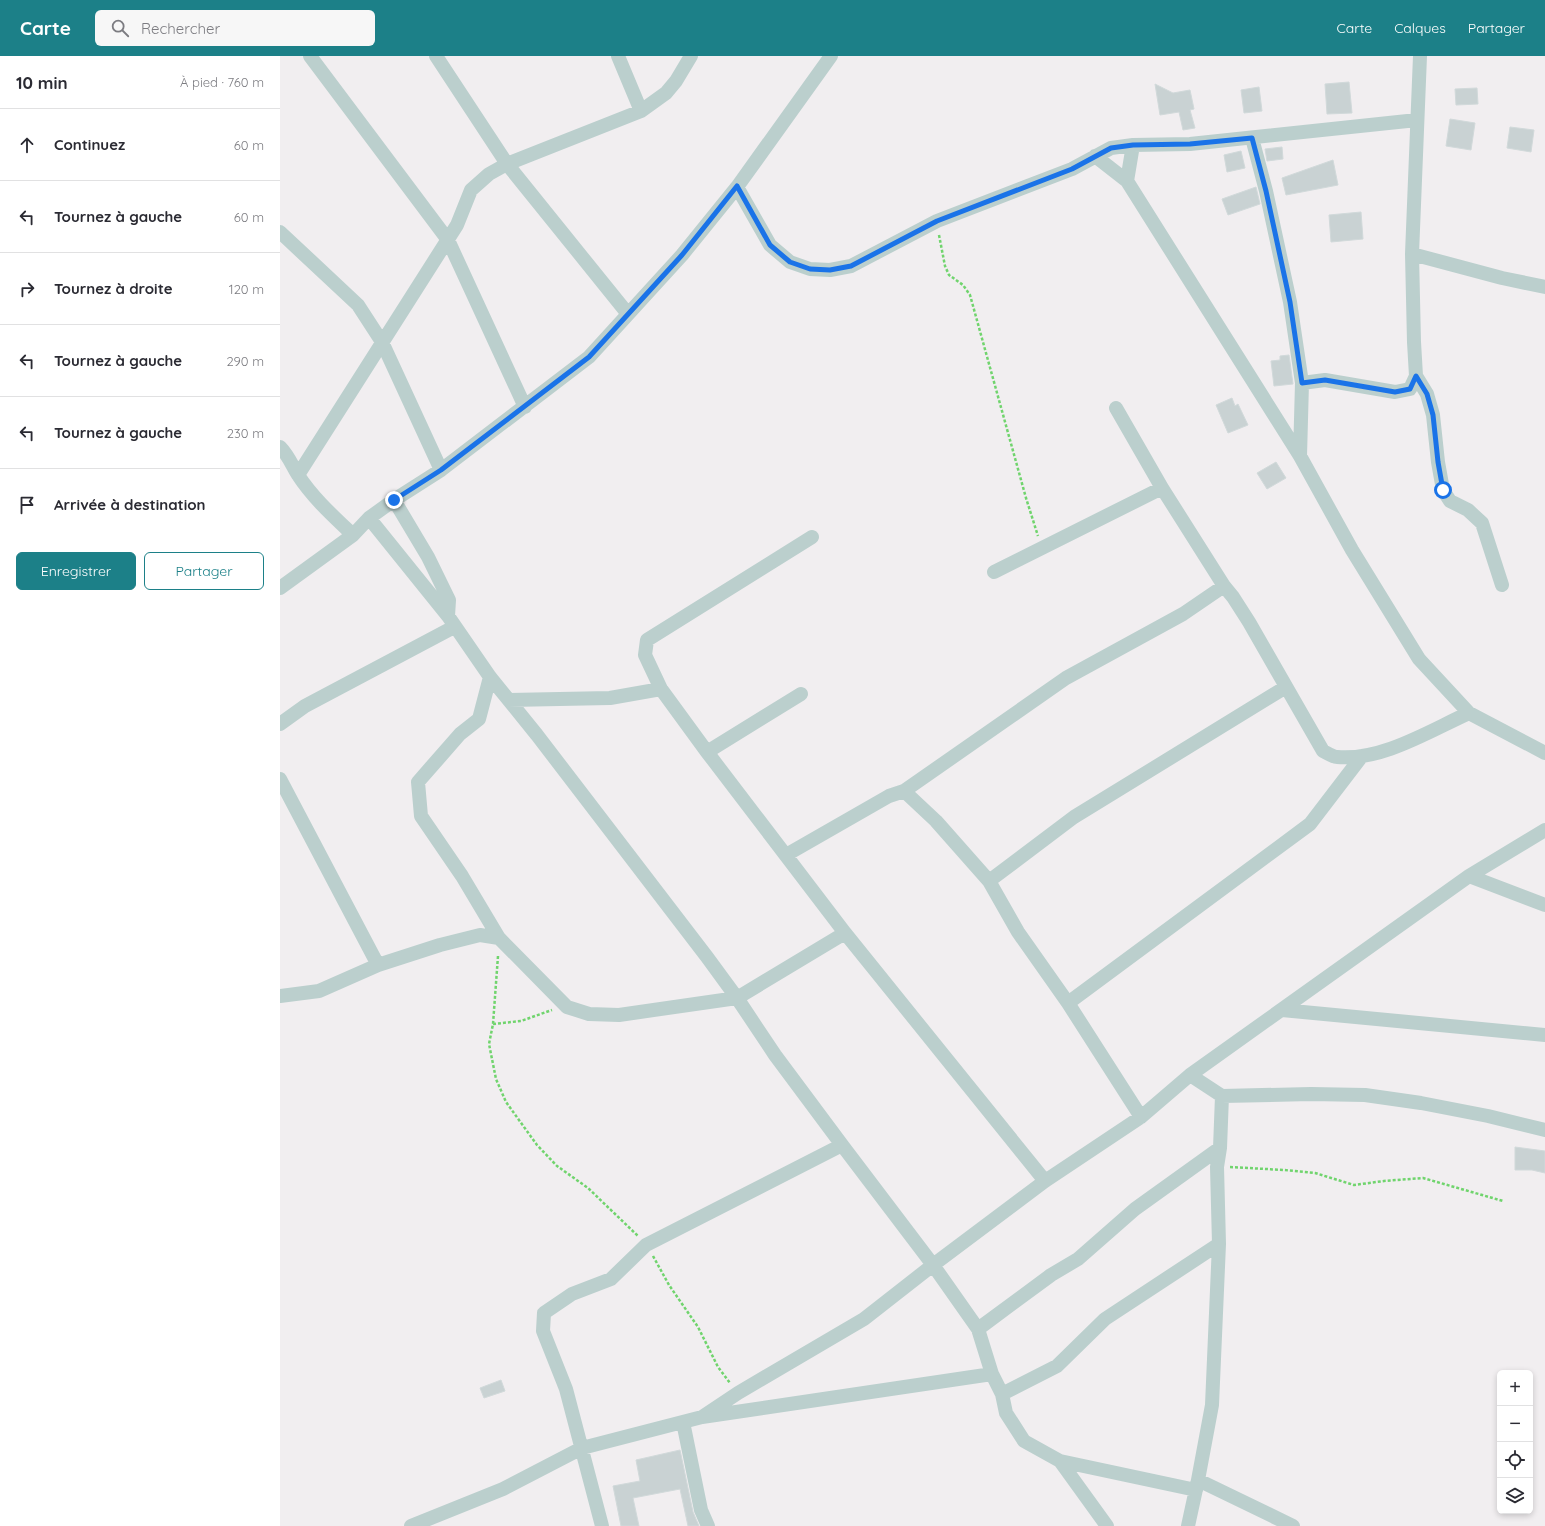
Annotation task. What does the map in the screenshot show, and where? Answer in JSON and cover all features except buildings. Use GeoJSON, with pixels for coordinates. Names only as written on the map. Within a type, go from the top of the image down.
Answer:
{"type":"FeatureCollection","features":[{"type":"Feature","properties":{"kind":"street"},"geometry":{"type":"LineString","coordinates":[[310,56],[448,240],[525,407]]}},
{"type":"Feature","properties":{"kind":"street"},"geometry":{"type":"LineString","coordinates":[[436,56],[507,164],[628,314]]}},
{"type":"Feature","properties":{"kind":"street"},"geometry":{"type":"LineString","coordinates":[[618,56],[641,111]]}},
{"type":"Feature","properties":{"kind":"street"},"geometry":{"type":"LineString","coordinates":[[298,475],[448,240],[457,225],[471,190],[489,174],[507,164],[641,111],[666,93],[676,81],[691,56]]}},
{"type":"Feature","properties":{"kind":"street"},"geometry":{"type":"LineString","coordinates":[[280,588],[352,535],[369,518],[441,470],[589,357],[682,255],[737,186],[831,56]]}},
{"type":"Feature","properties":{"kind":"street"},"geometry":{"type":"LineString","coordinates":[[1420,56],[1412,254],[1416,376],[1427,394],[1433,415],[1438,462],[1443,490],[1450,501],[1468,510],[1482,523],[1502,585]]}},
{"type":"Feature","properties":{"kind":"street"},"geometry":{"type":"LineString","coordinates":[[737,186],[770,245],[790,262],[810,269],[830,270],[851,266],[937,221],[1072,169],[1111,148],[1133,145],[1190,144],[1417,120]]}},
{"type":"Feature","properties":{"kind":"street"},"geometry":{"type":"LineString","coordinates":[[1252,138],[1266,191],[1290,302],[1302,383],[1300,456]]}},
{"type":"Feature","properties":{"kind":"street"},"geometry":{"type":"LineString","coordinates":[[1127,181],[1133,145]]}},
{"type":"Feature","properties":{"kind":"street"},"geometry":{"type":"LineString","coordinates":[[1095,156],[1127,181],[1300,456],[1352,550],[1419,659],[1469,713],[1545,753]]}},
{"type":"Feature","properties":{"kind":"street"},"geometry":{"type":"LineString","coordinates":[[280,232],[358,305],[382,342],[441,470]]}},
{"type":"Feature","properties":{"kind":"street"},"geometry":{"type":"LineString","coordinates":[[1412,254],[1502,278],[1545,287]]}},
{"type":"Feature","properties":{"kind":"street"},"geometry":{"type":"LineString","coordinates":[[1302,383],[1325,380],[1395,392],[1410,389],[1416,376]]}},
{"type":"Feature","properties":{"kind":"street"},"geometry":{"type":"LineString","coordinates":[[1116,408],[1162,488],[1224,586],[1249,622],[1323,751],[1336,757],[1362,756],[1394,748],[1469,713]]}},
{"type":"Feature","properties":{"kind":"street"},"geometry":{"type":"LineString","coordinates":[[280,447],[287,454],[298,475],[320,502],[352,535]]}},
{"type":"Feature","properties":{"kind":"street"},"geometry":{"type":"LineString","coordinates":[[994,572],[1162,488]]}},
{"type":"Feature","properties":{"kind":"street"},"geometry":{"type":"LineString","coordinates":[[394,500],[428,557],[449,600],[451,622]]}},
{"type":"Feature","properties":{"kind":"street"},"geometry":{"type":"LineString","coordinates":[[369,518],[451,622],[490,677],[542,741],[737,998],[775,1055],[933,1265],[978,1329],[992,1374],[1002,1394],[1006,1413],[1024,1441],[1060,1461],[1197,1485],[1293,1526]]}},
{"type":"Feature","properties":{"kind":"street"},"geometry":{"type":"LineString","coordinates":[[812,536],[647,640],[646,655],[661,689],[707,752],[844,932],[1045,1181]]}},
{"type":"Feature","properties":{"kind":"street"},"geometry":{"type":"LineString","coordinates":[[786,855],[889,796],[904,791],[1066,678],[1183,614],[1224,586]]}},
{"type":"Feature","properties":{"kind":"street"},"geometry":{"type":"LineString","coordinates":[[280,724],[305,706],[451,622]]}},
{"type":"Feature","properties":{"kind":"street"},"geometry":{"type":"LineString","coordinates":[[490,677],[479,719],[460,734],[418,782],[421,816],[462,876],[499,938],[567,1006],[589,1014],[619,1015],[737,998],[844,932]]}},
{"type":"Feature","properties":{"kind":"street"},"geometry":{"type":"LineString","coordinates":[[989,880],[1074,817],[1286,687]]}},
{"type":"Feature","properties":{"kind":"street"},"geometry":{"type":"LineString","coordinates":[[509,700],[610,698],[661,689]]}},
{"type":"Feature","properties":{"kind":"street"},"geometry":{"type":"LineString","coordinates":[[707,752],[801,694]]}},
{"type":"Feature","properties":{"kind":"street"},"geometry":{"type":"LineString","coordinates":[[1068,1003],[1310,824],[1362,756]]}},
{"type":"Feature","properties":{"kind":"street"},"geometry":{"type":"LineString","coordinates":[[280,779],[378,965]]}},
{"type":"Feature","properties":{"kind":"street"},"geometry":{"type":"LineString","coordinates":[[904,791],[936,821],[989,880],[1018,932],[1068,1003],[1141,1117]]}},
{"type":"Feature","properties":{"kind":"street"},"geometry":{"type":"LineString","coordinates":[[702,1417],[738,1393],[864,1319],[1045,1181],[1141,1117],[1190,1075],[1469,876],[1545,830]]}},
{"type":"Feature","properties":{"kind":"street"},"geometry":{"type":"LineString","coordinates":[[1469,876],[1545,905]]}},
{"type":"Feature","properties":{"kind":"street"},"geometry":{"type":"LineString","coordinates":[[280,996],[319,991],[378,965],[480,935],[499,938]]}},
{"type":"Feature","properties":{"kind":"street"},"geometry":{"type":"LineString","coordinates":[[1282,1010],[1545,1035]]}},
{"type":"Feature","properties":{"kind":"street"},"geometry":{"type":"LineString","coordinates":[[1190,1075],[1222,1096],[1311,1094],[1365,1095],[1421,1103],[1488,1116],[1545,1130]]}},
{"type":"Feature","properties":{"kind":"street"},"geometry":{"type":"LineString","coordinates":[[1188,1526],[1212,1405],[1219,1244],[1217,1167],[1220,1148],[1222,1096]]}},
{"type":"Feature","properties":{"kind":"street"},"geometry":{"type":"LineString","coordinates":[[602,1526],[566,1389],[542,1331],[544,1313],[572,1294],[611,1278],[646,1245],[842,1145]]}},
{"type":"Feature","properties":{"kind":"street"},"geometry":{"type":"LineString","coordinates":[[978,1329],[1051,1275],[1078,1258],[1135,1209],[1220,1148]]}},
{"type":"Feature","properties":{"kind":"street"},"geometry":{"type":"LineString","coordinates":[[1002,1394],[1057,1366],[1105,1319],[1219,1244]]}},
{"type":"Feature","properties":{"kind":"street"},"geometry":{"type":"LineString","coordinates":[[411,1526],[503,1489],[582,1448],[702,1417],[992,1374]]}},
{"type":"Feature","properties":{"kind":"street"},"geometry":{"type":"LineString","coordinates":[[683,1422],[701,1510],[708,1526]]}},
{"type":"Feature","properties":{"kind":"street"},"geometry":{"type":"LineString","coordinates":[[1060,1461],[1107,1526]]}},
{"type":"Feature","properties":{"kind":"path"},"geometry":{"type":"LineString","coordinates":[[937,221],[945,266],[949,275],[963,285],[970,295],[1026,498],[1042,548]]}},
{"type":"Feature","properties":{"kind":"path"},"geometry":{"type":"LineString","coordinates":[[499,938],[493,1024],[489,1044],[496,1079],[506,1102],[537,1145],[557,1166],[588,1188],[646,1245],[669,1285],[698,1327],[718,1367],[738,1393]]}},
{"type":"Feature","properties":{"kind":"path"},"geometry":{"type":"LineString","coordinates":[[493,1024],[521,1021],[540,1013],[567,1006]]}},
{"type":"Feature","properties":{"kind":"path"},"geometry":{"type":"LineString","coordinates":[[1217,1167],[1315,1173],[1354,1186],[1384,1181],[1424,1178],[1503,1201]]}},
{"type":"Feature","properties":{"kind":"route"},"geometry":{"type":"LineString","coordinates":[[394,500],[441,470],[589,357],[682,255],[737,186],[770,245],[790,262],[810,269],[830,270],[851,266],[937,221],[1072,169],[1111,148],[1133,145],[1190,144],[1252,138],[1266,191],[1290,302],[1302,383],[1325,380],[1376,387],[1395,392],[1410,389],[1416,376],[1427,394],[1433,415],[1438,462],[1443,490]]}}]}
